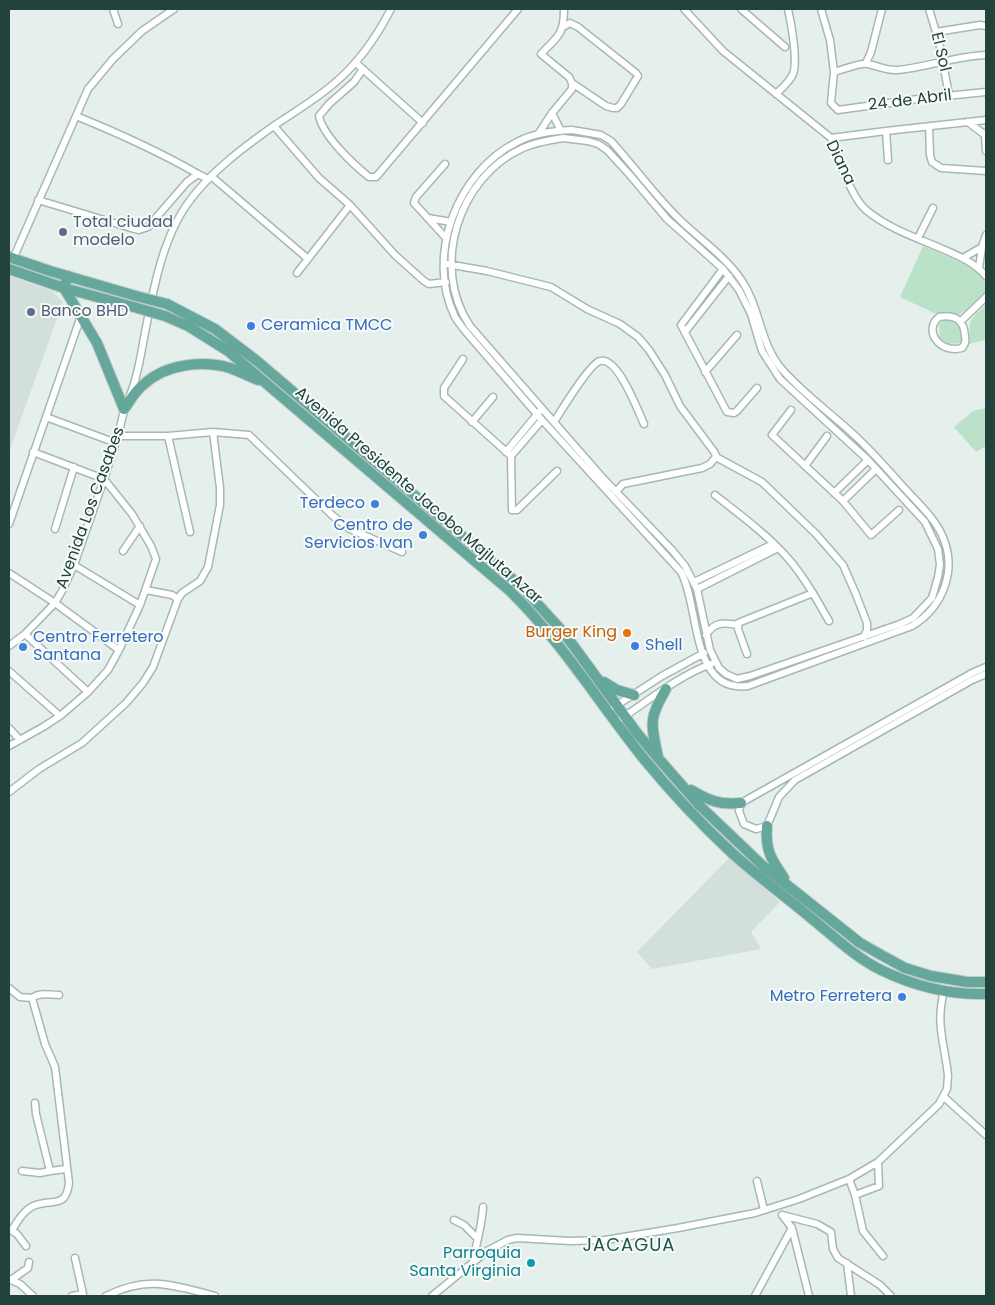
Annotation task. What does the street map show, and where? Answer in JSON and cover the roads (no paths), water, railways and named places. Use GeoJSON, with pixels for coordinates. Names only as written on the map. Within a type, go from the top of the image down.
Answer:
{"type":"FeatureCollection","features":[{"type":"Feature","properties":{"kind":"main road","name":"Avenida Presidente Jacobo Majluta Azar"},"geometry":{"type":"LineString","coordinates":[[11,258],[167,304],[215,329],[257,361],[522,588],[555,622],[596,675],[613,708]]}},
{"type":"Feature","properties":{"kind":"main road","name":"Avenida Presidente Jacobo Majluta Azar"},"geometry":{"type":"LineString","coordinates":[[9,269],[64,288],[165,316],[208,337],[228,351],[510,591],[613,708],[645,760],[686,807],[732,854],[830,934],[878,969],[902,979],[944,992],[986,994]]}},
{"type":"Feature","properties":{"kind":"main road"},"geometry":{"type":"LineString","coordinates":[[68,276],[64,288],[82,316],[104,358],[124,409]]}},
{"type":"Feature","properties":{"kind":"main road"},"geometry":{"type":"LineString","coordinates":[[124,409],[141,386],[154,376],[172,369],[195,364],[229,368],[265,382]]}},
{"type":"Feature","properties":{"kind":"main road"},"geometry":{"type":"LineString","coordinates":[[596,675],[616,690],[634,695]]}},
{"type":"Feature","properties":{"kind":"main road"},"geometry":{"type":"LineString","coordinates":[[658,758],[652,723],[656,707],[666,689]]}},
{"type":"Feature","properties":{"kind":"main road","name":"Avenida Presidente Jacobo Majluta Azar"},"geometry":{"type":"LineString","coordinates":[[621,719],[683,785],[700,806],[738,843],[763,866],[860,943],[905,968],[946,979],[986,982]]}},
{"type":"Feature","properties":{"kind":"main road"},"geometry":{"type":"LineString","coordinates":[[683,785],[706,799],[718,803],[726,805],[742,803]]}},
{"type":"Feature","properties":{"kind":"main road"},"geometry":{"type":"LineString","coordinates":[[768,826],[767,848],[769,855],[789,885]]}},
{"type":"Feature","properties":{"kind":"street"},"geometry":{"type":"LineString","coordinates":[[113,9],[118,24]]}},
{"type":"Feature","properties":{"kind":"street"},"geometry":{"type":"LineString","coordinates":[[11,258],[88,89],[113,59],[142,31],[174,9]]}},
{"type":"Feature","properties":{"kind":"street","name":"Avenida Los Casabes"},"geometry":{"type":"LineString","coordinates":[[9,646],[25,634],[55,603],[74,565],[104,479],[117,439],[124,409],[136,376],[161,264],[172,231],[188,203],[210,177],[274,126],[336,82],[356,63],[370,45],[391,9]]}},
{"type":"Feature","properties":{"kind":"street"},"geometry":{"type":"LineString","coordinates":[[363,70],[354,82],[329,104],[320,116],[321,125],[360,170],[369,177],[376,177],[518,9]]}},
{"type":"Feature","properties":{"kind":"street"},"geometry":{"type":"LineString","coordinates":[[539,133],[552,112],[572,89],[570,77],[541,54],[563,27],[564,9]]}},
{"type":"Feature","properties":{"kind":"street","name":"Diana"},"geometry":{"type":"LineString","coordinates":[[684,9],[723,51],[831,138],[856,197],[866,210],[887,223],[963,258],[979,268],[986,276]]}},
{"type":"Feature","properties":{"kind":"street"},"geometry":{"type":"LineString","coordinates":[[741,9],[785,47]]}},
{"type":"Feature","properties":{"kind":"street"},"geometry":{"type":"LineString","coordinates":[[776,94],[794,72],[794,44],[788,9]]}},
{"type":"Feature","properties":{"kind":"street"},"geometry":{"type":"LineString","coordinates":[[821,9],[830,40],[834,72],[866,63],[879,68],[894,70],[969,56],[986,55]]}},
{"type":"Feature","properties":{"kind":"street"},"geometry":{"type":"LineString","coordinates":[[866,63],[871,52],[882,9]]}},
{"type":"Feature","properties":{"kind":"street","name":"El Sol"},"geometry":{"type":"LineString","coordinates":[[929,9],[943,62],[949,95]]}},
{"type":"Feature","properties":{"kind":"street"},"geometry":{"type":"LineString","coordinates":[[563,27],[570,24],[578,27],[638,76],[617,108],[606,106],[572,83]]}},
{"type":"Feature","properties":{"kind":"street"},"geometry":{"type":"LineString","coordinates":[[936,32],[980,25],[986,26]]}},
{"type":"Feature","properties":{"kind":"street"},"geometry":{"type":"LineString","coordinates":[[356,63],[423,123]]}},
{"type":"Feature","properties":{"kind":"street","name":"24 de Abril"},"geometry":{"type":"LineString","coordinates":[[834,72],[831,103],[838,110],[986,92]]}},
{"type":"Feature","properties":{"kind":"street"},"geometry":{"type":"LineString","coordinates":[[552,112],[561,131]]}},
{"type":"Feature","properties":{"kind":"street"},"geometry":{"type":"LineString","coordinates":[[76,116],[129,137],[198,174],[210,177],[308,258]]}},
{"type":"Feature","properties":{"kind":"street"},"geometry":{"type":"LineString","coordinates":[[831,138],[986,120]]}},
{"type":"Feature","properties":{"kind":"street"},"geometry":{"type":"LineString","coordinates":[[968,122],[985,134],[986,151]]}},
{"type":"Feature","properties":{"kind":"street"},"geometry":{"type":"LineString","coordinates":[[274,126],[319,178],[350,205],[375,235],[424,281],[429,284],[446,282]]}},
{"type":"Feature","properties":{"kind":"street"},"geometry":{"type":"LineString","coordinates":[[929,126],[932,162],[941,168],[986,171]]}},
{"type":"Feature","properties":{"kind":"street"},"geometry":{"type":"LineString","coordinates":[[561,131],[589,132],[611,140],[674,215],[741,279],[748,290],[768,348],[781,368],[885,466],[934,521],[945,544],[948,560],[945,589],[936,605],[922,620],[912,626],[748,686],[735,686],[721,681],[707,665],[682,572],[542,420],[539,411],[462,315],[453,289],[448,265],[446,238],[460,198],[473,178],[509,146],[539,133],[561,131]]}},
{"type":"Feature","properties":{"kind":"street"},"geometry":{"type":"LineString","coordinates":[[886,131],[888,160]]}},
{"type":"Feature","properties":{"kind":"street"},"geometry":{"type":"LineString","coordinates":[[564,138],[588,141],[598,144],[607,150],[668,219],[724,269],[744,299],[751,314],[762,352],[786,384],[868,460],[924,522],[938,549],[940,566],[932,598],[913,618],[900,624],[744,678],[737,678],[726,674],[718,668],[710,650],[694,582],[685,566],[554,422],[539,411],[466,332],[456,318],[449,299],[446,282],[448,265],[459,219],[468,198],[489,172],[522,148],[564,138]]}},
{"type":"Feature","properties":{"kind":"street"},"geometry":{"type":"LineString","coordinates":[[445,164],[416,197],[414,203],[446,238]]}},
{"type":"Feature","properties":{"kind":"street"},"geometry":{"type":"LineString","coordinates":[[38,200],[130,228],[144,229],[148,228],[187,182],[198,174]]}},
{"type":"Feature","properties":{"kind":"street"},"geometry":{"type":"LineString","coordinates":[[297,272],[350,205]]}},
{"type":"Feature","properties":{"kind":"street"},"geometry":{"type":"LineString","coordinates":[[918,238],[933,208]]}},
{"type":"Feature","properties":{"kind":"street"},"geometry":{"type":"LineString","coordinates":[[428,218],[451,222]]}},
{"type":"Feature","properties":{"kind":"street"},"geometry":{"type":"LineString","coordinates":[[979,268],[986,234]]}},
{"type":"Feature","properties":{"kind":"street"},"geometry":{"type":"LineString","coordinates":[[963,258],[982,247]]}},
{"type":"Feature","properties":{"kind":"street"},"geometry":{"type":"LineString","coordinates":[[448,265],[487,270],[551,286],[587,309],[626,328],[638,337],[665,375],[680,406],[716,457],[762,482],[816,534],[843,566],[856,592],[866,624],[867,630],[864,637]]}},
{"type":"Feature","properties":{"kind":"street"},"geometry":{"type":"LineString","coordinates":[[724,269],[681,325],[725,410],[730,413],[737,411],[758,388]]}},
{"type":"Feature","properties":{"kind":"street"},"geometry":{"type":"LineString","coordinates":[[685,332],[729,276]]}},
{"type":"Feature","properties":{"kind":"street"},"geometry":{"type":"LineString","coordinates":[[961,321],[986,297]]}},
{"type":"Feature","properties":{"kind":"street"},"geometry":{"type":"LineString","coordinates":[[9,524],[82,316]]}},
{"type":"Feature","properties":{"kind":"street"},"geometry":{"type":"LineString","coordinates":[[951,317],[961,321],[965,331],[966,342],[964,346],[953,349],[939,344],[934,332],[934,324],[937,319],[951,317]]}},
{"type":"Feature","properties":{"kind":"street"},"geometry":{"type":"LineString","coordinates":[[705,372],[737,335]]}},
{"type":"Feature","properties":{"kind":"street"},"geometry":{"type":"LineString","coordinates":[[463,359],[443,391],[444,396],[508,454]]}},
{"type":"Feature","properties":{"kind":"street"},"geometry":{"type":"LineString","coordinates":[[554,422],[584,377],[598,361],[602,360],[611,364],[619,373],[644,424]]}},
{"type":"Feature","properties":{"kind":"street"},"geometry":{"type":"LineString","coordinates":[[472,422],[493,397]]}},
{"type":"Feature","properties":{"kind":"street"},"geometry":{"type":"LineString","coordinates":[[791,410],[772,435],[843,501],[871,535],[899,510]]}},
{"type":"Feature","properties":{"kind":"street"},"geometry":{"type":"LineString","coordinates":[[539,411],[508,454],[512,510],[517,510],[557,471]]}},
{"type":"Feature","properties":{"kind":"street"},"geometry":{"type":"LineString","coordinates":[[46,417],[117,439],[213,432],[249,435],[338,520],[350,529],[402,552]]}},
{"type":"Feature","properties":{"kind":"street"},"geometry":{"type":"LineString","coordinates":[[508,454],[542,420]]}},
{"type":"Feature","properties":{"kind":"street"},"geometry":{"type":"LineString","coordinates":[[9,792],[39,768],[82,743],[126,704],[153,667],[178,599],[182,592],[200,581],[208,567],[220,505],[220,488],[213,432]]}},
{"type":"Feature","properties":{"kind":"street"},"geometry":{"type":"LineString","coordinates":[[168,436],[190,532]]}},
{"type":"Feature","properties":{"kind":"street"},"geometry":{"type":"LineString","coordinates":[[805,466],[827,436]]}},
{"type":"Feature","properties":{"kind":"street"},"geometry":{"type":"LineString","coordinates":[[9,746],[60,716],[88,692],[108,670],[140,605],[156,559],[140,526],[104,479],[34,452]]}},
{"type":"Feature","properties":{"kind":"street"},"geometry":{"type":"LineString","coordinates":[[616,492],[623,484],[702,468],[710,464],[716,457]]}},
{"type":"Feature","properties":{"kind":"street"},"geometry":{"type":"LineString","coordinates":[[834,493],[868,460]]}},
{"type":"Feature","properties":{"kind":"street"},"geometry":{"type":"LineString","coordinates":[[55,529],[74,467]]}},
{"type":"Feature","properties":{"kind":"street"},"geometry":{"type":"LineString","coordinates":[[843,501],[876,469]]}},
{"type":"Feature","properties":{"kind":"street"},"geometry":{"type":"LineString","coordinates":[[715,495],[775,546],[795,567],[829,620]]}},
{"type":"Feature","properties":{"kind":"street"},"geometry":{"type":"LineString","coordinates":[[123,551],[140,526]]}},
{"type":"Feature","properties":{"kind":"street"},"geometry":{"type":"LineString","coordinates":[[694,582],[775,546]]}},
{"type":"Feature","properties":{"kind":"street"},"geometry":{"type":"LineString","coordinates":[[696,589],[775,546]]}},
{"type":"Feature","properties":{"kind":"street"},"geometry":{"type":"LineString","coordinates":[[74,565],[140,605]]}},
{"type":"Feature","properties":{"kind":"street"},"geometry":{"type":"LineString","coordinates":[[9,573],[55,603],[119,650]]}},
{"type":"Feature","properties":{"kind":"street"},"geometry":{"type":"LineString","coordinates":[[146,590],[172,595],[178,599]]}},
{"type":"Feature","properties":{"kind":"street"},"geometry":{"type":"LineString","coordinates":[[737,625],[741,621],[813,593]]}},
{"type":"Feature","properties":{"kind":"street"},"geometry":{"type":"LineString","coordinates":[[706,635],[710,629],[718,624],[728,623],[737,625]]}},
{"type":"Feature","properties":{"kind":"street"},"geometry":{"type":"LineString","coordinates":[[737,625],[747,654]]}},
{"type":"Feature","properties":{"kind":"street"},"geometry":{"type":"LineString","coordinates":[[25,634],[88,692]]}},
{"type":"Feature","properties":{"kind":"street"},"geometry":{"type":"LineString","coordinates":[[613,708],[671,671],[710,650]]}},
{"type":"Feature","properties":{"kind":"street"},"geometry":{"type":"LineString","coordinates":[[621,719],[676,681],[715,662]]}},
{"type":"Feature","properties":{"kind":"street"},"geometry":{"type":"LineString","coordinates":[[986,667],[972,673],[742,803],[739,811],[744,824],[756,829],[768,826],[779,797],[795,780],[963,685],[986,674]]}},
{"type":"Feature","properties":{"kind":"street"},"geometry":{"type":"LineString","coordinates":[[9,671],[60,716]]}},
{"type":"Feature","properties":{"kind":"street"},"geometry":{"type":"LineString","coordinates":[[671,671],[676,681]]}},
{"type":"Feature","properties":{"kind":"street"},"geometry":{"type":"LineString","coordinates":[[9,728],[20,740]]}},
{"type":"Feature","properties":{"kind":"street"},"geometry":{"type":"LineString","coordinates":[[9,988],[20,997],[32,998],[42,994],[59,996]]}},
{"type":"Feature","properties":{"kind":"street"},"geometry":{"type":"LineString","coordinates":[[432,1296],[472,1262],[498,1244],[517,1238],[570,1241],[605,1240],[678,1228],[764,1210],[849,1180],[878,1162],[920,1124],[944,1097],[948,1076],[939,1022],[944,992]]}},
{"type":"Feature","properties":{"kind":"street"},"geometry":{"type":"LineString","coordinates":[[26,1246],[17,1234],[10,1230],[31,1207],[61,1201],[68,1194],[69,1183],[55,1067],[45,1044],[32,998]]}},
{"type":"Feature","properties":{"kind":"street"},"geometry":{"type":"LineString","coordinates":[[944,1097],[986,1135]]}},
{"type":"Feature","properties":{"kind":"street"},"geometry":{"type":"LineString","coordinates":[[35,1103],[50,1171]]}},
{"type":"Feature","properties":{"kind":"street"},"geometry":{"type":"LineString","coordinates":[[856,1195],[879,1186],[878,1162]]}},
{"type":"Feature","properties":{"kind":"street"},"geometry":{"type":"LineString","coordinates":[[22,1171],[40,1173],[66,1169]]}},
{"type":"Feature","properties":{"kind":"street"},"geometry":{"type":"LineString","coordinates":[[849,1180],[856,1195],[863,1231],[883,1256]]}},
{"type":"Feature","properties":{"kind":"street"},"geometry":{"type":"LineString","coordinates":[[757,1181],[764,1210]]}},
{"type":"Feature","properties":{"kind":"street"},"geometry":{"type":"LineString","coordinates":[[472,1262],[484,1207]]}},
{"type":"Feature","properties":{"kind":"street"},"geometry":{"type":"LineString","coordinates":[[774,1207],[782,1214],[792,1228],[809,1296]]}},
{"type":"Feature","properties":{"kind":"street"},"geometry":{"type":"LineString","coordinates":[[782,1214],[817,1224],[831,1232],[835,1255],[880,1285],[892,1296]]}},
{"type":"Feature","properties":{"kind":"street"},"geometry":{"type":"LineString","coordinates":[[454,1220],[464,1225],[477,1238]]}},
{"type":"Feature","properties":{"kind":"street"},"geometry":{"type":"LineString","coordinates":[[755,1296],[792,1228]]}},
{"type":"Feature","properties":{"kind":"street"},"geometry":{"type":"LineString","coordinates":[[72,1296],[83,1294],[75,1258]]}},
{"type":"Feature","properties":{"kind":"street"},"geometry":{"type":"LineString","coordinates":[[10,1279],[28,1268],[29,1262]]}},
{"type":"Feature","properties":{"kind":"street"},"geometry":{"type":"LineString","coordinates":[[847,1263],[851,1296]]}},
{"type":"Feature","properties":{"kind":"street"},"geometry":{"type":"LineString","coordinates":[[10,1279],[20,1284],[33,1296]]}},
{"type":"Feature","properties":{"kind":"street"},"geometry":{"type":"LineString","coordinates":[[106,1296],[128,1287],[152,1283],[176,1286],[215,1296]]}},
{"type":"Feature","properties":{"kind":"place","name":"Total ciudad modelo"},"geometry":{"type":"Point","coordinates":[63,232]}},
{"type":"Feature","properties":{"kind":"place","name":"Banco BHD"},"geometry":{"type":"Point","coordinates":[31,312]}},
{"type":"Feature","properties":{"kind":"place","name":"Ceramica TMCC"},"geometry":{"type":"Point","coordinates":[251,326]}},
{"type":"Feature","properties":{"kind":"place","name":"Terdeco"},"geometry":{"type":"Point","coordinates":[375,504]}},
{"type":"Feature","properties":{"kind":"place","name":"Centro de Servicios Ivan"},"geometry":{"type":"Point","coordinates":[423,535]}},
{"type":"Feature","properties":{"kind":"place","name":"Burger King"},"geometry":{"type":"Point","coordinates":[627,633]}},
{"type":"Feature","properties":{"kind":"place","name":"Shell"},"geometry":{"type":"Point","coordinates":[635,646]}},
{"type":"Feature","properties":{"kind":"place","name":"Centro Ferretero Santana"},"geometry":{"type":"Point","coordinates":[23,647]}},
{"type":"Feature","properties":{"kind":"place","name":"Metro Ferretera"},"geometry":{"type":"Point","coordinates":[902,997]}},
{"type":"Feature","properties":{"kind":"place","name":"Parroquia Santa Virginia"},"geometry":{"type":"Point","coordinates":[531,1263]}},
{"type":"Feature","properties":{"kind":"district","name":"JACAGUA"},"geometry":{"type":"Point","coordinates":[629,1246]}}]}
